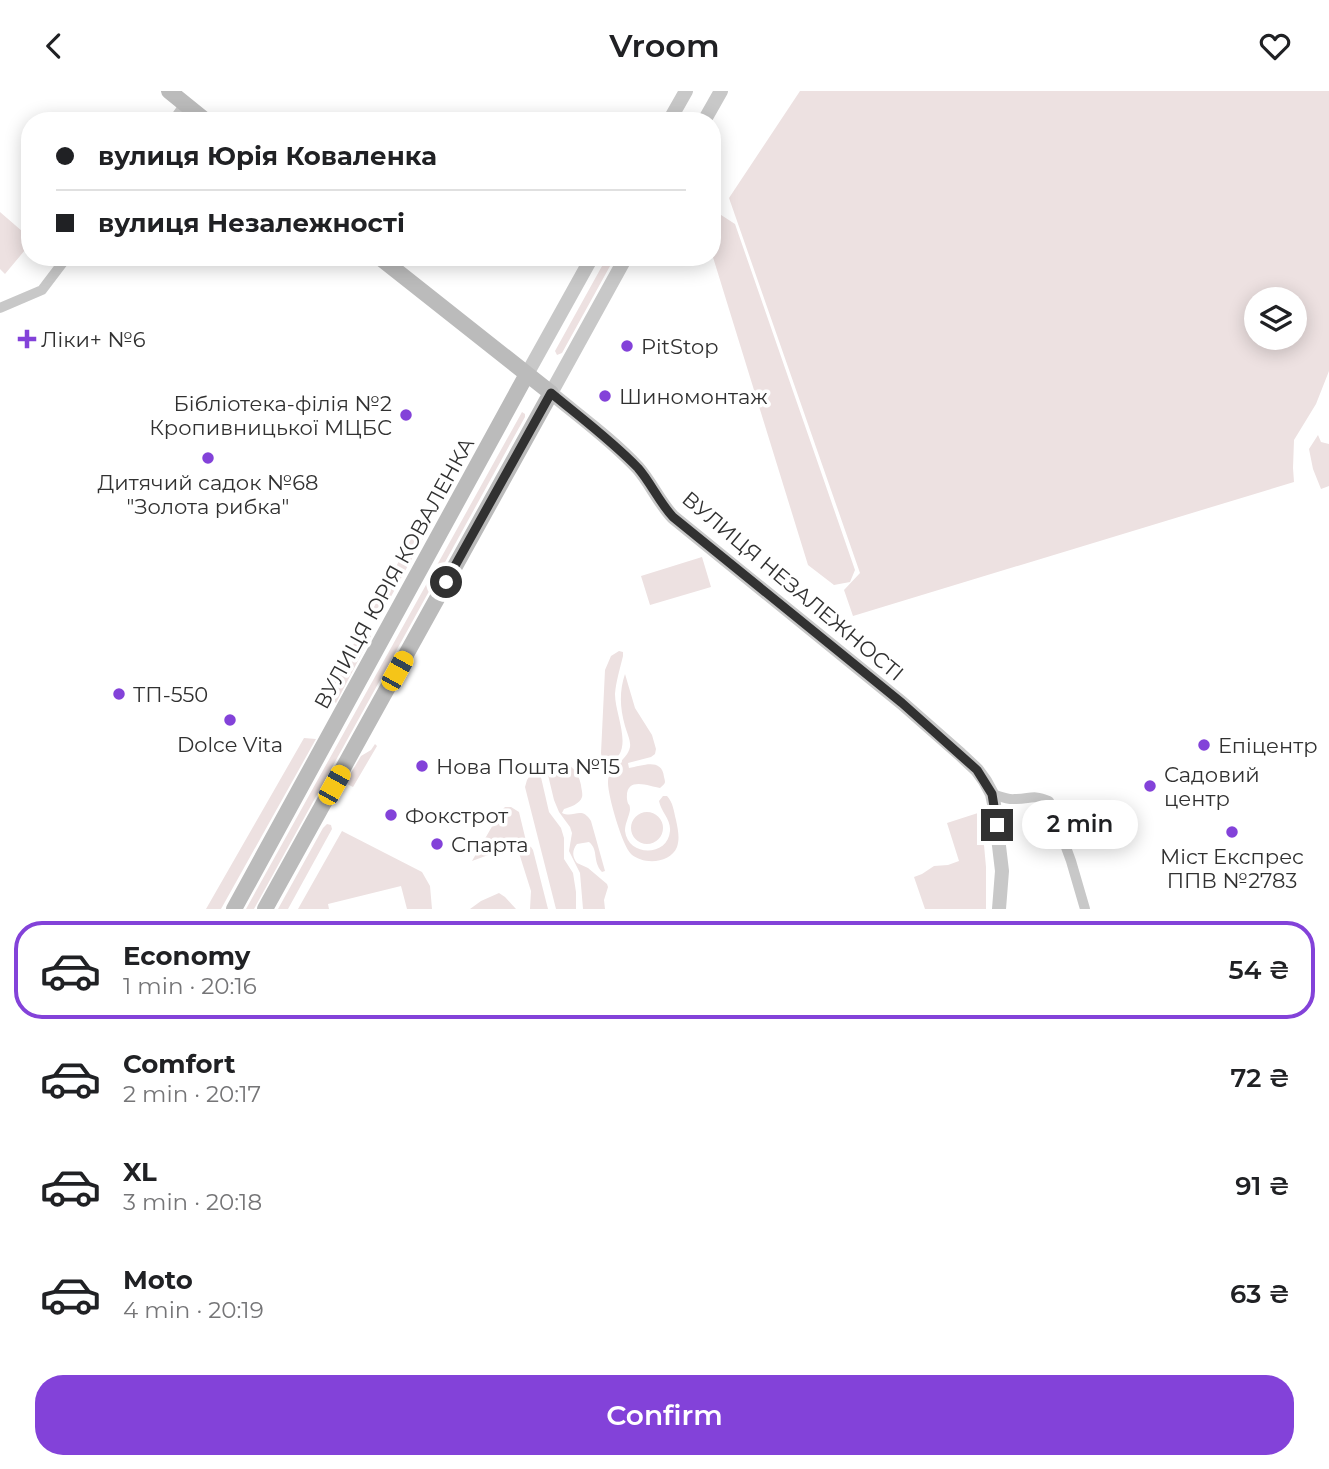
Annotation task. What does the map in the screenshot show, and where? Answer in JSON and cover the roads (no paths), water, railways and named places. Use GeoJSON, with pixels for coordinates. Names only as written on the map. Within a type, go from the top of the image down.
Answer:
{"type":"FeatureCollection","features":[{"type":"Feature","properties":{"kind":"main road"},"geometry":{"type":"LineString","coordinates":[[169,91],[195,112]]}},
{"type":"Feature","properties":{"kind":"main road","name":"ВУЛИЦЯ НЕЗАЛЕЖНОСТІ"},"geometry":{"type":"LineString","coordinates":[[390,266],[551,393]]}},
{"type":"Feature","properties":{"kind":"main road","name":"ВУЛИЦЯ ЮРІЯ КОВАЛЕНКА"},"geometry":{"type":"LineString","coordinates":[[234,909],[527,374]]}},
{"type":"Feature","properties":{"kind":"main road"},"geometry":{"type":"LineString","coordinates":[[265,909],[551,393]]}},
{"type":"Feature","properties":{"kind":"street"},"geometry":{"type":"LineString","coordinates":[[674,112],[686,91]]}},
{"type":"Feature","properties":{"kind":"street"},"geometry":{"type":"LineString","coordinates":[[709,112],[721,91]]}},
{"type":"Feature","properties":{"kind":"street"},"geometry":{"type":"LineString","coordinates":[[180,112],[186,104]]}},
{"type":"Feature","properties":{"kind":"street"},"geometry":{"type":"LineString","coordinates":[[0,308],[42,290],[60,266]]}},
{"type":"Feature","properties":{"kind":"street","name":"ВУЛИЦЯ ЮРІЯ КОВАЛЕНКА"},"geometry":{"type":"LineString","coordinates":[[527,374],[587,266]]}},
{"type":"Feature","properties":{"kind":"street"},"geometry":{"type":"LineString","coordinates":[[551,393],[621,266]]}},
{"type":"Feature","properties":{"kind":"street","name":"ВУЛИЦЯ НЕЗАЛЕЖНОСТІ"},"geometry":{"type":"LineString","coordinates":[[551,393],[639,470],[673,517],[902,703],[977,770],[992,794],[1002,871],[999,909]]}},
{"type":"Feature","properties":{"kind":"street"},"geometry":{"type":"LineString","coordinates":[[992,794],[1005,799],[1038,796],[1049,800],[1085,909]]}},
{"type":"Feature","properties":{"kind":"place","name":"Ліки+ №6"},"geometry":{"type":"Point","coordinates":[27,339]}},
{"type":"Feature","properties":{"kind":"place","name":"PitStop"},"geometry":{"type":"Point","coordinates":[627,346]}},
{"type":"Feature","properties":{"kind":"place","name":"Шиномонтаж"},"geometry":{"type":"Point","coordinates":[605,396]}},
{"type":"Feature","properties":{"kind":"place","name":"Бібліотека-філія №2 Кропивницької МЦБС"},"geometry":{"type":"Point","coordinates":[406,415]}},
{"type":"Feature","properties":{"kind":"place","name":"Дитячий садок №68 \"Золота рибка\""},"geometry":{"type":"Point","coordinates":[208,458]}},
{"type":"Feature","properties":{"kind":"place","name":"ТП-550"},"geometry":{"type":"Point","coordinates":[119,694]}},
{"type":"Feature","properties":{"kind":"place","name":"Dolce Vita"},"geometry":{"type":"Point","coordinates":[230,720]}},
{"type":"Feature","properties":{"kind":"place","name":"Епіцентр"},"geometry":{"type":"Point","coordinates":[1204,745]}},
{"type":"Feature","properties":{"kind":"place","name":"Нова Пошта №15"},"geometry":{"type":"Point","coordinates":[422,766]}},
{"type":"Feature","properties":{"kind":"place","name":"Садовий центр"},"geometry":{"type":"Point","coordinates":[1150,786]}},
{"type":"Feature","properties":{"kind":"place","name":"Фокстрот"},"geometry":{"type":"Point","coordinates":[391,815]}},
{"type":"Feature","properties":{"kind":"place","name":"Міст Експрес ППВ №2783"},"geometry":{"type":"Point","coordinates":[1232,832]}},
{"type":"Feature","properties":{"kind":"place","name":"Спарта"},"geometry":{"type":"Point","coordinates":[437,844]}}]}
